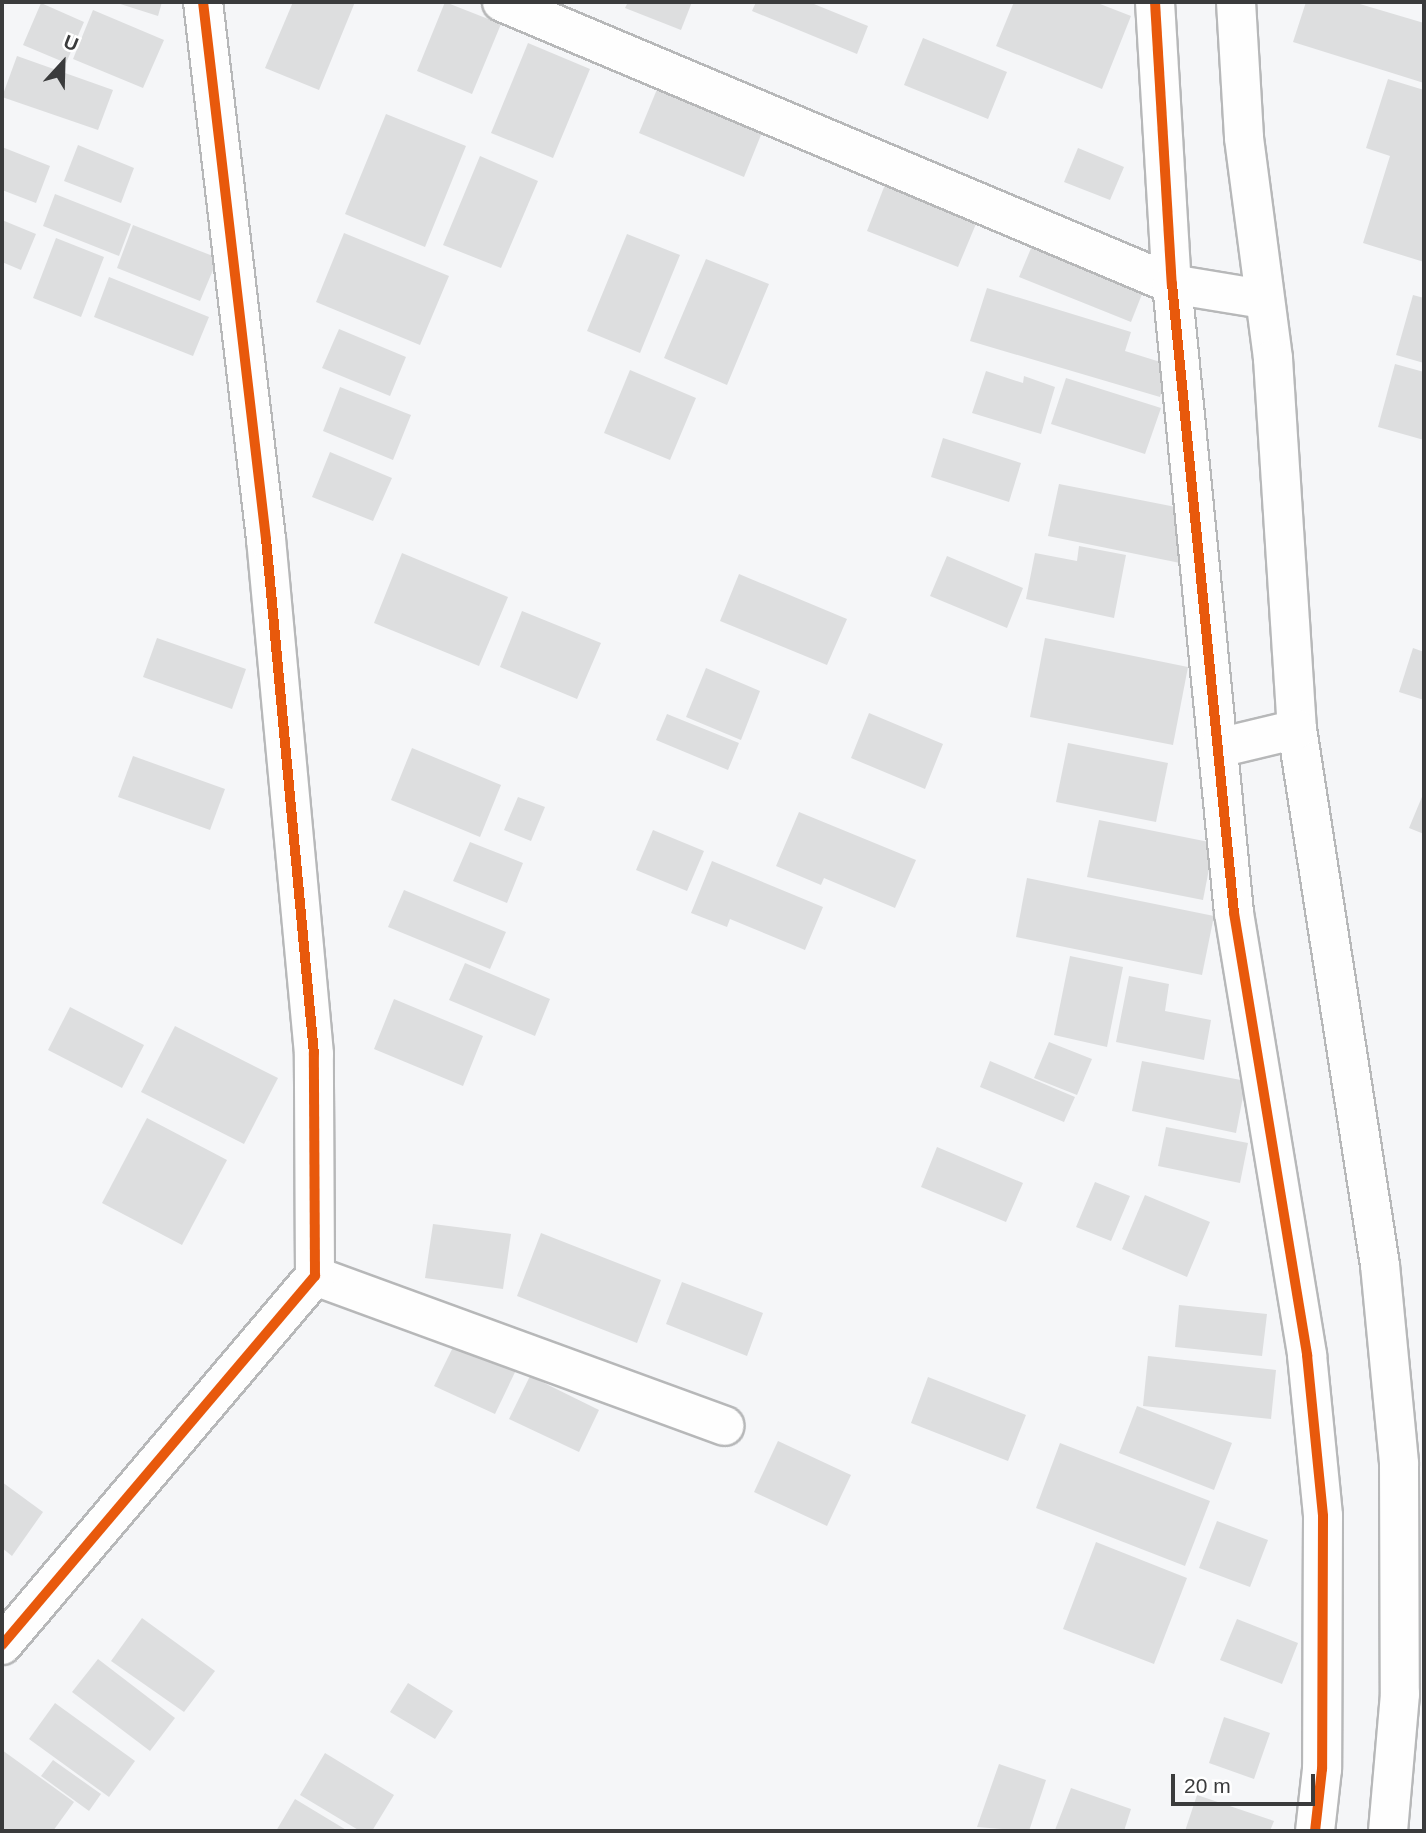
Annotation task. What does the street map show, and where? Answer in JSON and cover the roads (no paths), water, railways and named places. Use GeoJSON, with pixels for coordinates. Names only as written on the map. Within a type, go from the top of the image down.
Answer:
{"type":"FeatureCollection","features":[{"type":"Feature","properties":{"kind":"street"},"geometry":{"type":"LineString","coordinates":[[2,1645],[315,1276],[314,1054],[266,539],[203,2]]}},
{"type":"Feature","properties":{"kind":"street"},"geometry":{"type":"LineString","coordinates":[[502,2],[1182,285],[1249,295]]}},
{"type":"Feature","properties":{"kind":"street"},"geometry":{"type":"LineString","coordinates":[[1155,2],[1182,285],[1218,748],[1234,913],[1307,1355],[1323,1516],[1322,1769],[1315,1831]]}},
{"type":"Feature","properties":{"kind":"street"},"geometry":{"type":"LineString","coordinates":[[1236,2],[1249,295],[1273,359],[1297,729],[1380,1265],[1399,1464],[1400,1694],[1388,1831]]}},
{"type":"Feature","properties":{"kind":"street"},"geometry":{"type":"LineString","coordinates":[[1218,748],[1297,729]]}},
{"type":"Feature","properties":{"kind":"street"},"geometry":{"type":"LineString","coordinates":[[315,1276],[724,1426]]}}]}
